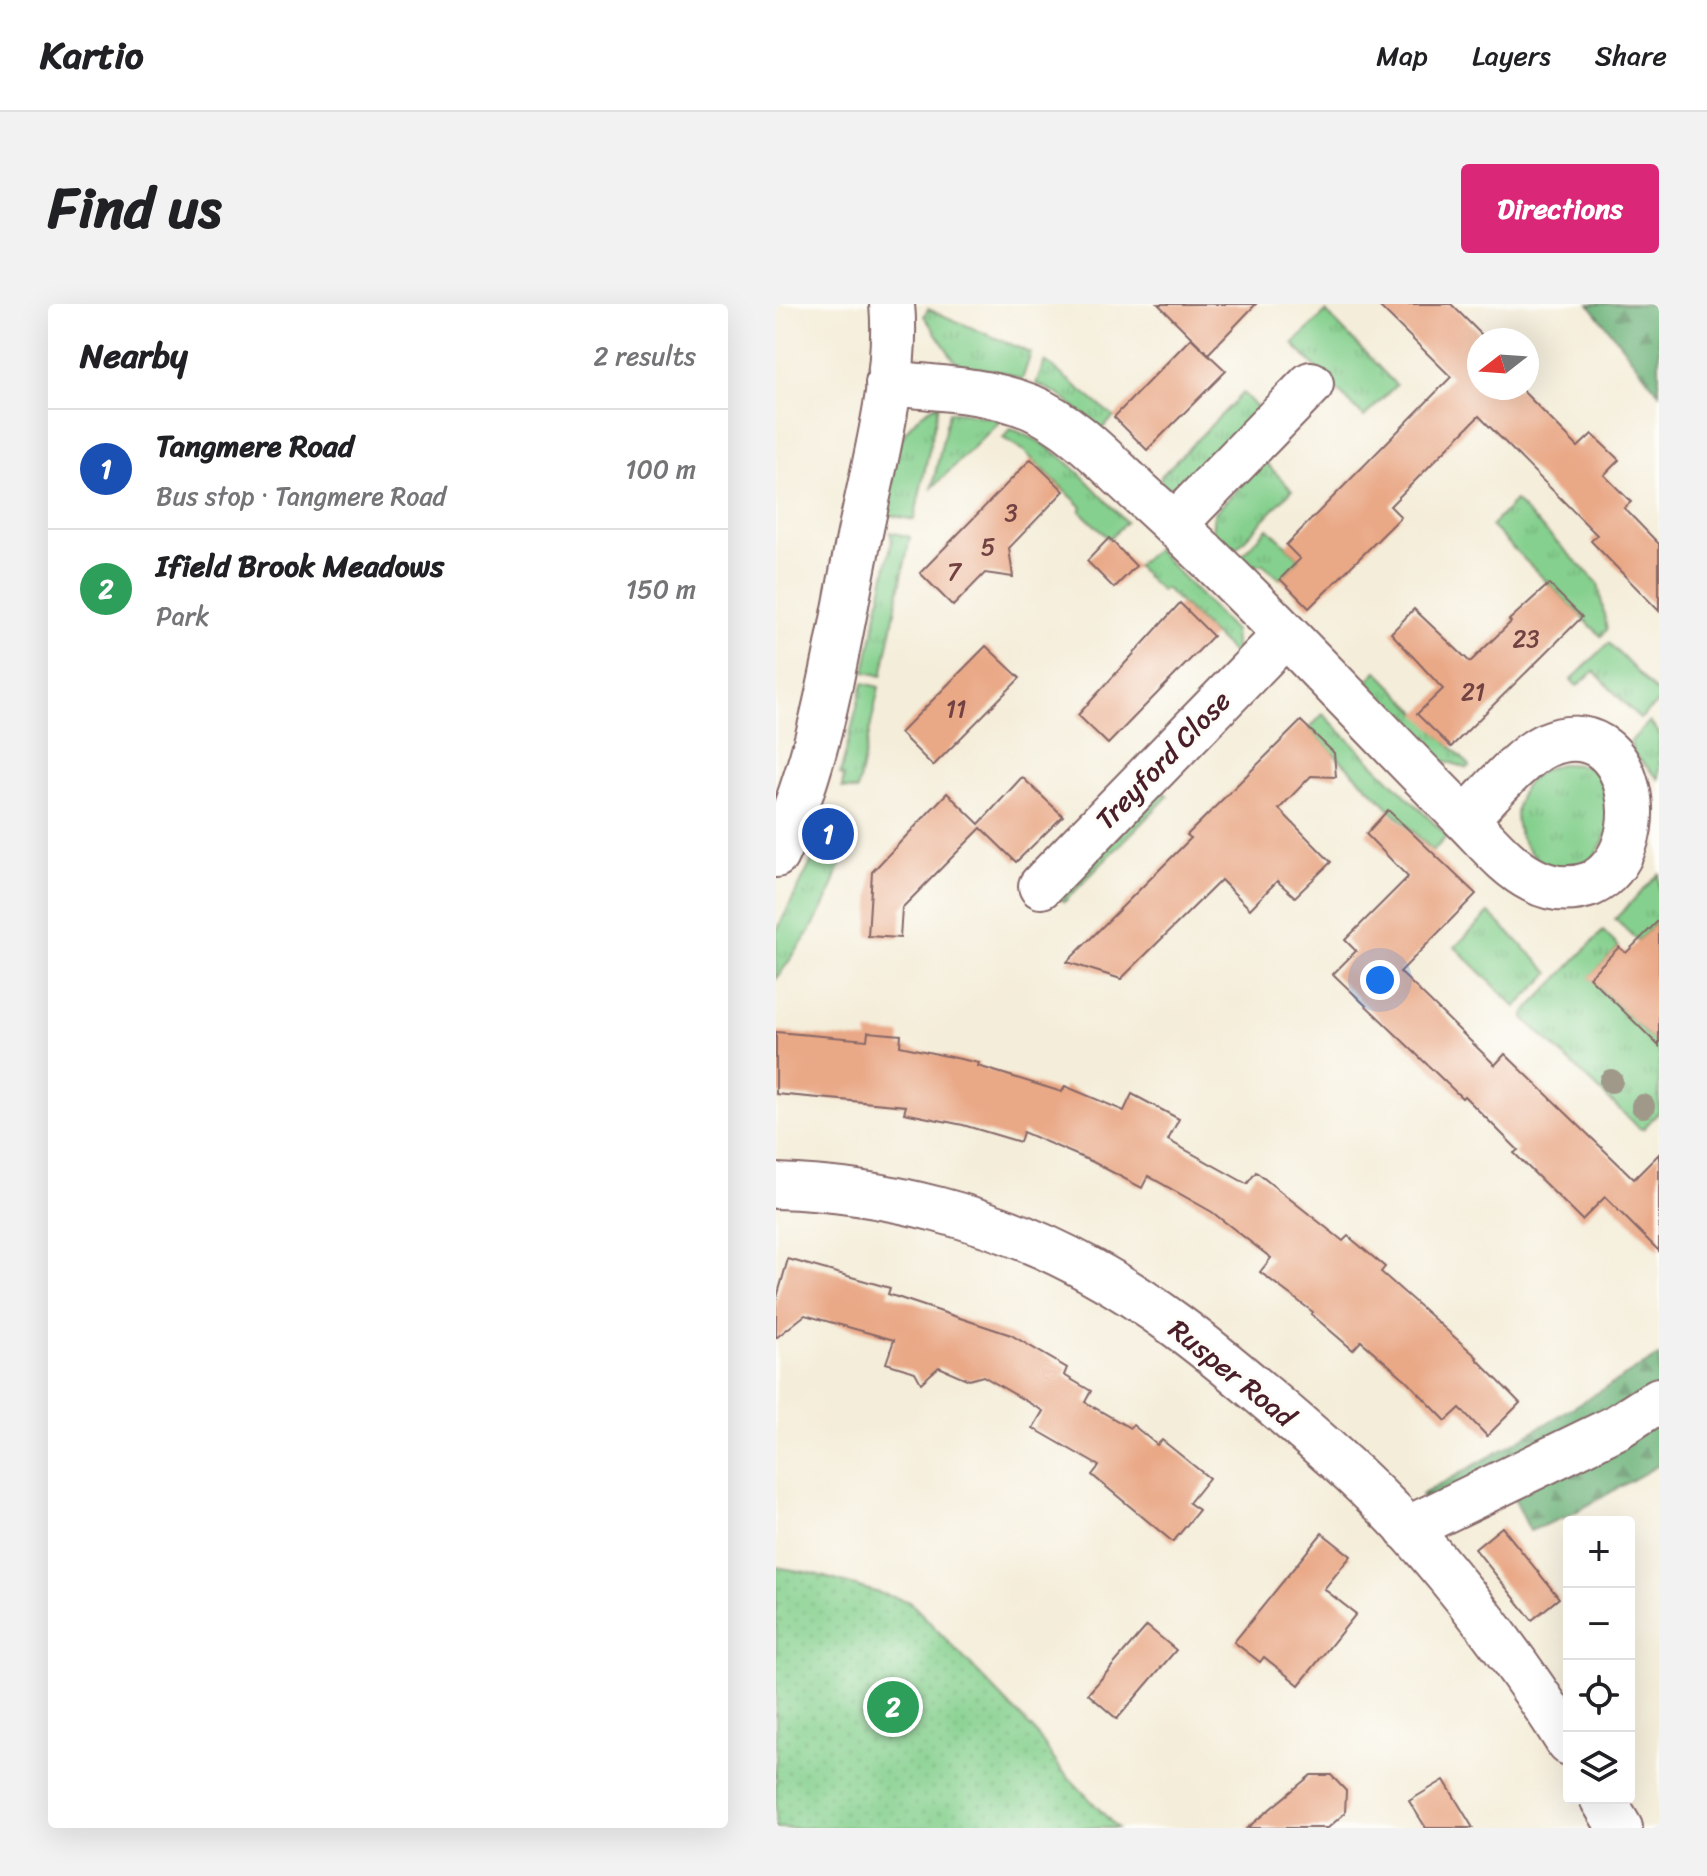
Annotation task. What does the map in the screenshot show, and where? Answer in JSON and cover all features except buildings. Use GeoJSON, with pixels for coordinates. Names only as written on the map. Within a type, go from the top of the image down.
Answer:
{"type":"FeatureCollection","features":[{"type":"Feature","properties":{"kind":"street"},"geometry":{"type":"LineString","coordinates":[[776,855],[802,786],[827,696],[877,451],[894,325],[892,304]]}},
{"type":"Feature","properties":{"kind":"street"},"geometry":{"type":"LineString","coordinates":[[888,383],[1005,398],[1033,408],[1065,427],[1175,524],[1465,819]]}},
{"type":"Feature","properties":{"kind":"street"},"geometry":{"type":"LineString","coordinates":[[1175,524],[1311,384]]}},
{"type":"Feature","properties":{"kind":"street","name":"Treyford Close"},"geometry":{"type":"LineString","coordinates":[[1041,886],[1285,635]]}},
{"type":"Feature","properties":{"kind":"street","name":"Rusper Road"},"geometry":{"type":"LineString","coordinates":[[776,1186],[859,1194],[924,1207],[985,1225],[1051,1250],[1138,1299],[1208,1349],[1301,1428],[1407,1529],[1458,1587],[1563,1734]]}},
{"type":"Feature","properties":{"kind":"street"},"geometry":{"type":"LineString","coordinates":[[1407,1529],[1617,1427],[1659,1400]]}},
{"type":"Feature","properties":{"kind":"street"},"geometry":{"type":"LineString","coordinates":[[1606,1804],[1620,1828]]}},
{"type":"Feature","properties":{"kind":"green space"},"geometry":{"type":"Polygon","coordinates":[[[1589,304],[1659,304],[1659,393],[1589,304]]]}},
{"type":"Feature","properties":{"kind":"green space"},"geometry":{"type":"Polygon","coordinates":[[[928,309],[1031,353],[1022,380],[1006,373],[957,364],[924,316],[928,309]]]}},
{"type":"Feature","properties":{"kind":"green space"},"geometry":{"type":"Polygon","coordinates":[[[1326,312],[1396,385],[1364,417],[1293,344],[1326,312]]]}},
{"type":"Feature","properties":{"kind":"green space"},"geometry":{"type":"Polygon","coordinates":[[[1045,361],[1114,417],[1102,429],[1058,394],[1036,384],[1045,361]]]}},
{"type":"Feature","properties":{"kind":"green space"},"geometry":{"type":"Polygon","coordinates":[[[1243,393],[1261,412],[1181,487],[1160,488],[1161,476],[1243,393]]]}},
{"type":"Feature","properties":{"kind":"green space"},"geometry":{"type":"Polygon","coordinates":[[[939,404],[914,520],[885,514],[893,465],[903,436],[923,413],[939,404]]]}},
{"type":"Feature","properties":{"kind":"green space"},"geometry":{"type":"Polygon","coordinates":[[[949,412],[1001,420],[932,488],[949,412]]]}},
{"type":"Feature","properties":{"kind":"green space"},"geometry":{"type":"Polygon","coordinates":[[[1011,429],[1029,436],[1060,456],[1126,522],[1109,539],[1080,511],[1082,507],[1023,450],[1003,438],[1011,429]]]}},
{"type":"Feature","properties":{"kind":"green space"},"geometry":{"type":"Polygon","coordinates":[[[1265,462],[1292,490],[1230,555],[1212,532],[1214,513],[1265,462]]]}},
{"type":"Feature","properties":{"kind":"green space"},"geometry":{"type":"Polygon","coordinates":[[[1515,501],[1598,583],[1607,630],[1601,636],[1491,526],[1515,501]]]}},
{"type":"Feature","properties":{"kind":"green space"},"geometry":{"type":"Polygon","coordinates":[[[1268,528],[1300,559],[1280,579],[1263,564],[1249,567],[1237,560],[1268,528]]]}},
{"type":"Feature","properties":{"kind":"green space"},"geometry":{"type":"Polygon","coordinates":[[[890,532],[910,537],[882,676],[865,672],[892,540],[890,532]]]}},
{"type":"Feature","properties":{"kind":"green space"},"geometry":{"type":"Polygon","coordinates":[[[1156,549],[1234,631],[1236,656],[1165,588],[1161,591],[1136,566],[1156,549]]]}},
{"type":"Feature","properties":{"kind":"green space"},"geometry":{"type":"Polygon","coordinates":[[[1609,643],[1659,695],[1659,701],[1640,719],[1594,671],[1577,686],[1571,680],[1609,643]]]}},
{"type":"Feature","properties":{"kind":"green space"},"geometry":{"type":"Polygon","coordinates":[[[1377,671],[1470,766],[1467,768],[1442,760],[1369,691],[1368,680],[1377,671]]]}},
{"type":"Feature","properties":{"kind":"green space"},"geometry":{"type":"Polygon","coordinates":[[[863,683],[879,687],[857,791],[842,788],[844,776],[840,775],[863,683]]]}},
{"type":"Feature","properties":{"kind":"green space"},"geometry":{"type":"Polygon","coordinates":[[[1323,714],[1447,836],[1433,851],[1309,729],[1323,714]]]}},
{"type":"Feature","properties":{"kind":"green space"},"geometry":{"type":"Polygon","coordinates":[[[1649,722],[1659,733],[1659,779],[1632,752],[1631,741],[1649,722]]]}},
{"type":"Feature","properties":{"kind":"green space"},"geometry":{"type":"Polygon","coordinates":[[[1559,764],[1583,766],[1599,774],[1621,809],[1590,865],[1552,866],[1531,852],[1518,831],[1516,819],[1520,794],[1537,773],[1559,764]]]}},
{"type":"Feature","properties":{"kind":"green space"},"geometry":{"type":"Polygon","coordinates":[[[1162,791],[1168,796],[1064,902],[1059,897],[1162,791]]]}},
{"type":"Feature","properties":{"kind":"green space"},"geometry":{"type":"Polygon","coordinates":[[[836,831],[848,834],[829,895],[802,944],[776,979],[776,932],[816,853],[829,854],[836,831]]]}},
{"type":"Feature","properties":{"kind":"green space"},"geometry":{"type":"Polygon","coordinates":[[[1659,874],[1659,920],[1638,941],[1615,919],[1659,874]]]}},
{"type":"Feature","properties":{"kind":"green space"},"geometry":{"type":"Polygon","coordinates":[[[1489,913],[1550,973],[1516,1007],[1455,947],[1489,913]]]}},
{"type":"Feature","properties":{"kind":"green space"},"geometry":{"type":"Polygon","coordinates":[[[1603,931],[1619,947],[1590,977],[1659,1046],[1659,1112],[1643,1129],[1524,1018],[1524,1014],[1603,931]]]}},
{"type":"Feature","properties":{"kind":"green space"},"geometry":{"type":"Polygon","coordinates":[[[1659,1356],[1659,1390],[1428,1508],[1421,1495],[1659,1356]]]}},
{"type":"Feature","properties":{"kind":"green space"},"geometry":{"type":"Polygon","coordinates":[[[1659,1418],[1659,1465],[1572,1514],[1530,1531],[1512,1494],[1659,1418]]]}},
{"type":"Feature","properties":{"kind":"green space"},"geometry":{"type":"Polygon","coordinates":[[[776,1567],[811,1573],[910,1602],[1036,1733],[1060,1768],[1117,1828],[776,1828],[776,1567]]]}},
{"type":"Feature","properties":{"kind":"place","name":"Tangmere Road"},"geometry":{"type":"Point","coordinates":[828,834]}},
{"type":"Feature","properties":{"kind":"place","name":"Ifield Brook Meadows"},"geometry":{"type":"Point","coordinates":[893,1707]}}]}
